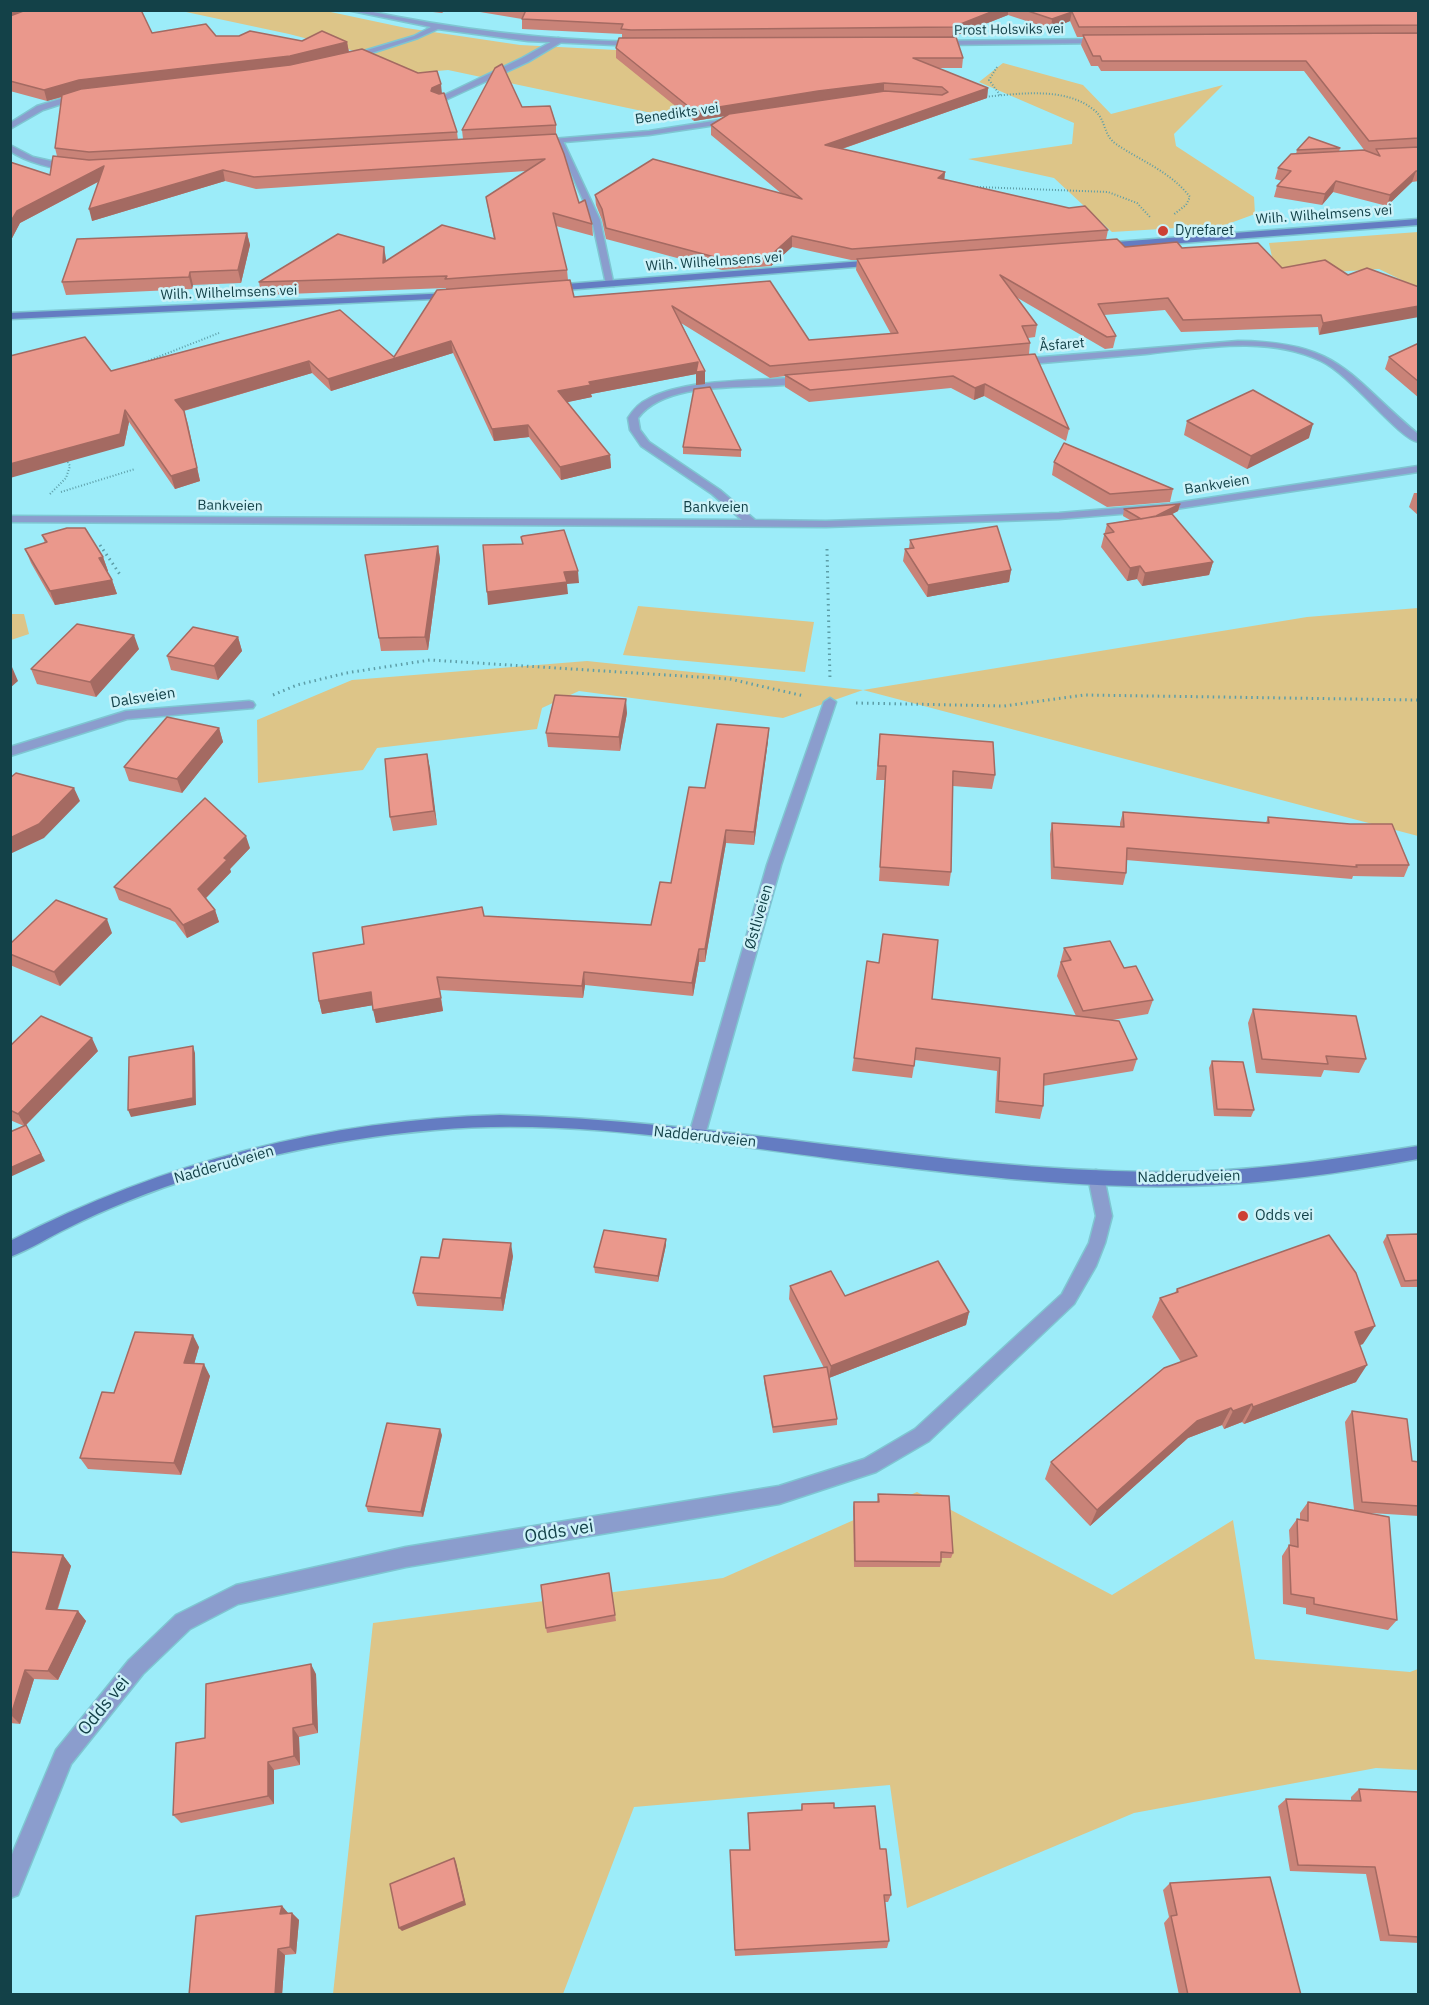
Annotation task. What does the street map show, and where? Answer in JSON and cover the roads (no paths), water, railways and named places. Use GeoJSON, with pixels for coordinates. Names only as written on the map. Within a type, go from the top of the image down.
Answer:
{"type":"FeatureCollection","features":[{"type":"Feature","properties":{"kind":"street"},"geometry":{"type":"LineString","coordinates":[[350,10],[435,28],[561,40],[643,44]]}},
{"type":"Feature","properties":{"kind":"street"},"geometry":{"type":"LineString","coordinates":[[344,60],[416,37],[435,28]]}},
{"type":"Feature","properties":{"kind":"street"},"geometry":{"type":"LineString","coordinates":[[438,100],[525,60],[561,40]]}},
{"type":"Feature","properties":{"kind":"street","name":"Prost Holsviks vei"},"geometry":{"type":"LineString","coordinates":[[934,43],[1112,41]]}},
{"type":"Feature","properties":{"kind":"street"},"geometry":{"type":"LineString","coordinates":[[10,127],[40,108],[61,100],[93,94]]}},
{"type":"Feature","properties":{"kind":"street","name":"Benedikts vei"},"geometry":{"type":"LineString","coordinates":[[535,143],[649,133],[737,119]]}},
{"type":"Feature","properties":{"kind":"street"},"geometry":{"type":"LineString","coordinates":[[559,141],[596,220],[611,284]]}},
{"type":"Feature","properties":{"kind":"street"},"geometry":{"type":"LineString","coordinates":[[10,147],[17,153],[36,160],[65,166],[83,166]]}},
{"type":"Feature","properties":{"kind":"street","name":"Wilh. Wilhelmsens vei"},"geometry":{"type":"LineString","coordinates":[[1091,247],[1419,222]]}},
{"type":"Feature","properties":{"kind":"street","name":"Wilh. Wilhelmsens vei"},"geometry":{"type":"LineString","coordinates":[[541,289],[886,262]]}},
{"type":"Feature","properties":{"kind":"street","name":"Wilh. Wilhelmsens vei"},"geometry":{"type":"LineString","coordinates":[[10,316],[400,300],[459,295]]}},
{"type":"Feature","properties":{"kind":"street","name":"Åsfaret"},"geometry":{"type":"LineString","coordinates":[[1013,363],[1202,346],[1257,344],[1283,346],[1325,359],[1343,371],[1419,439]]}},
{"type":"Feature","properties":{"kind":"street"},"geometry":{"type":"LineString","coordinates":[[752,523],[716,492],[645,444],[635,430],[633,418],[639,408],[656,398],[678,393],[816,379]]}},
{"type":"Feature","properties":{"kind":"street","name":"Bankveien"},"geometry":{"type":"LineString","coordinates":[[10,519],[826,524],[1059,516],[1169,507],[1419,469]]}},
{"type":"Feature","properties":{"kind":"street","name":"Østliveien"},"geometry":{"type":"LineString","coordinates":[[697,1135],[774,865],[830,702]]}},
{"type":"Feature","properties":{"kind":"street","name":"Dalsveien"},"geometry":{"type":"LineString","coordinates":[[10,752],[126,715],[249,705]]}},
{"type":"Feature","properties":{"kind":"street","name":"Nadderudveien"},"geometry":{"type":"LineString","coordinates":[[10,1250],[109,1202],[214,1165],[361,1132],[430,1125],[500,1121],[592,1126],[697,1135],[939,1164],[1156,1180],[1255,1176],[1419,1153]]}},
{"type":"Feature","properties":{"kind":"street","name":"Odds vei"},"geometry":{"type":"LineString","coordinates":[[10,1887],[63,1757],[136,1667],[183,1622],[236,1595],[406,1557],[779,1495],[869,1466],[922,1435],[1068,1299],[1097,1243],[1104,1216],[1096,1177]]}},
{"type":"Feature","properties":{"kind":"place","name":"Dyrefaret"},"geometry":{"type":"Point","coordinates":[1163,231]}},
{"type":"Feature","properties":{"kind":"place","name":"Odds vei"},"geometry":{"type":"Point","coordinates":[1243,1216]}}]}
